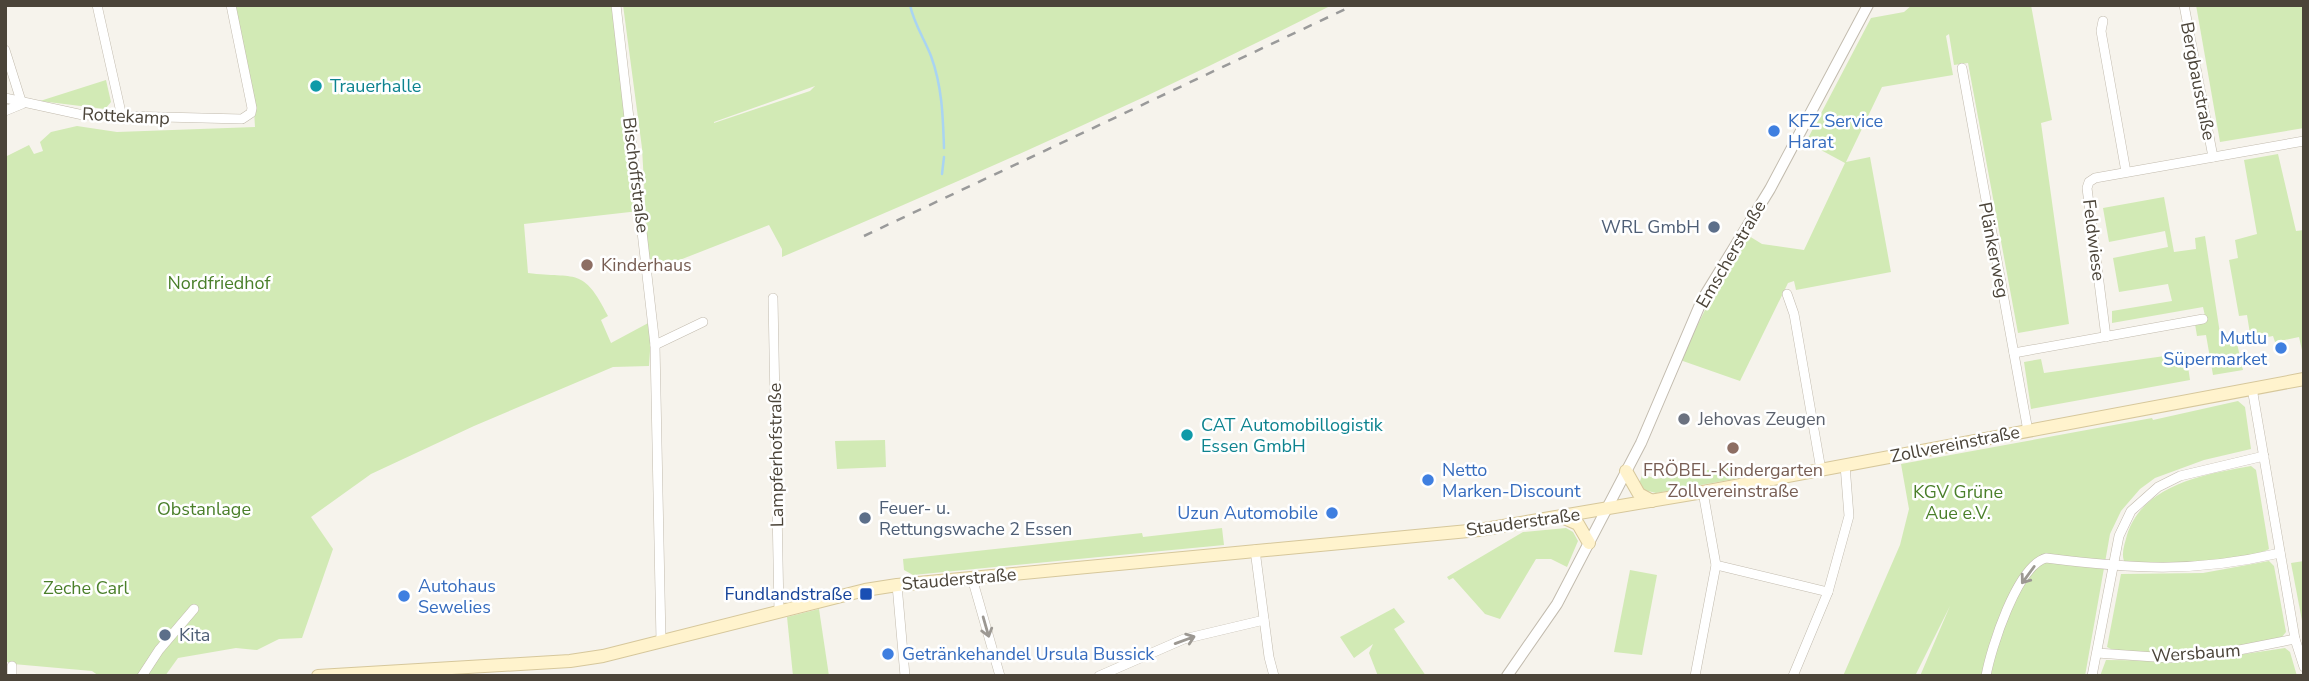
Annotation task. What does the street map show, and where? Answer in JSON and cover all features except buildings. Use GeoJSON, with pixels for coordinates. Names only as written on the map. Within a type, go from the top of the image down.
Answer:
{"type":"FeatureCollection","features":[{"type":"Feature","properties":{"kind":"main road","name":"Zollvereinstraße"},"geometry":{"type":"LineString","coordinates":[[1607,509],[2304,379]]}},
{"type":"Feature","properties":{"kind":"main road"},"geometry":{"type":"LineString","coordinates":[[1626,471],[1639,494],[1652,502]]}},
{"type":"Feature","properties":{"kind":"main road","name":"Stauderstraße"},"geometry":{"type":"LineString","coordinates":[[318,676],[411,673],[570,661],[865,590],[897,585],[1467,531],[1607,509]]}},
{"type":"Feature","properties":{"kind":"main road"},"geometry":{"type":"LineString","coordinates":[[1562,516],[1578,524],[1589,543]]}},
{"type":"Feature","properties":{"kind":"street"},"geometry":{"type":"LineString","coordinates":[[97,5],[122,117]]}},
{"type":"Feature","properties":{"kind":"street","name":"Rottekamp"},"geometry":{"type":"LineString","coordinates":[[5,98],[22,104],[83,115],[235,120],[247,116],[251,113],[251,100],[231,5]]}},
{"type":"Feature","properties":{"kind":"street","name":"Bischoffstraße"},"geometry":{"type":"LineString","coordinates":[[615,5],[655,345],[662,641]]}},
{"type":"Feature","properties":{"kind":"street","name":"Emscherstraße"},"geometry":{"type":"LineString","coordinates":[[1507,676],[1548,621],[1660,402],[1702,300],[1770,189],[1868,5]]}},
{"type":"Feature","properties":{"kind":"street","name":"Bergbaustraße"},"geometry":{"type":"LineString","coordinates":[[2184,5],[2213,157]]}},
{"type":"Feature","properties":{"kind":"street"},"geometry":{"type":"LineString","coordinates":[[2103,21],[2101,31],[2126,172]]}},
{"type":"Feature","properties":{"kind":"street"},"geometry":{"type":"LineString","coordinates":[[5,50],[22,104],[5,111]]}},
{"type":"Feature","properties":{"kind":"street","name":"Plänkerweg"},"geometry":{"type":"LineString","coordinates":[[1962,68],[2028,431]]}},
{"type":"Feature","properties":{"kind":"street","name":"Feldwiese"},"geometry":{"type":"LineString","coordinates":[[2106,337],[2087,188],[2089,182],[2095,178],[2126,172],[2304,141]]}},
{"type":"Feature","properties":{"kind":"street"},"geometry":{"type":"LineString","coordinates":[[1787,294],[1794,314],[1821,470]]}},
{"type":"Feature","properties":{"kind":"street","name":"Lampferhofstraße"},"geometry":{"type":"LineString","coordinates":[[773,298],[779,612]]}},
{"type":"Feature","properties":{"kind":"street"},"geometry":{"type":"LineString","coordinates":[[2014,354],[2203,319]]}},
{"type":"Feature","properties":{"kind":"street"},"geometry":{"type":"LineString","coordinates":[[655,345],[704,322]]}},
{"type":"Feature","properties":{"kind":"street"},"geometry":{"type":"LineString","coordinates":[[2252,388],[2295,639],[2304,667]]}},
{"type":"Feature","properties":{"kind":"street"},"geometry":{"type":"LineString","coordinates":[[2092,676],[2124,523],[2141,499],[2158,487],[2201,470],[2264,456]]}},
{"type":"Feature","properties":{"kind":"street"},"geometry":{"type":"LineString","coordinates":[[1793,676],[1828,592],[1849,516],[1845,465]]}},
{"type":"Feature","properties":{"kind":"street"},"geometry":{"type":"LineString","coordinates":[[1696,676],[1716,565],[1703,492]]}},
{"type":"Feature","properties":{"kind":"street"},"geometry":{"type":"LineString","coordinates":[[1255,550],[1269,657],[1275,676]]}},
{"type":"Feature","properties":{"kind":"street"},"geometry":{"type":"LineString","coordinates":[[1986,676],[1991,649],[2004,617],[2020,585],[2039,560],[2046,558],[2167,570],[2207,567],[2280,553]]}},
{"type":"Feature","properties":{"kind":"street"},"geometry":{"type":"LineString","coordinates":[[1716,565],[1828,592]]}},
{"type":"Feature","properties":{"kind":"street"},"geometry":{"type":"LineString","coordinates":[[972,578],[1000,676]]}},
{"type":"Feature","properties":{"kind":"street"},"geometry":{"type":"LineString","coordinates":[[897,585],[905,676]]}},
{"type":"Feature","properties":{"kind":"street"},"geometry":{"type":"LineString","coordinates":[[144,674],[194,609]]}},
{"type":"Feature","properties":{"kind":"street"},"geometry":{"type":"LineString","coordinates":[[1099,676],[1184,639],[1264,620]]}},
{"type":"Feature","properties":{"kind":"street","name":"Wersbaum"},"geometry":{"type":"LineString","coordinates":[[2097,653],[2169,658],[2218,654],[2295,639]]}},
{"type":"Feature","properties":{"kind":"green space","name":"Nordfriedhof"},"geometry":{"type":"Polygon","coordinates":[[[234,5],[615,5],[639,211],[524,224],[528,273],[568,276],[584,282],[592,289],[608,316],[601,320],[611,343],[652,321],[649,366],[613,367],[474,426],[371,474],[311,517],[333,549],[302,638],[279,639],[257,650],[236,648],[178,658],[165,676],[99,676],[92,671],[13,664],[5,661],[5,157],[29,145],[34,154],[43,151],[40,142],[51,132],[77,126],[117,132],[255,127],[253,95],[234,5]]]}},
{"type":"Feature","properties":{"kind":"green space"},"geometry":{"type":"Polygon","coordinates":[[[623,5],[1332,5],[1060,136],[782,257],[782,249],[769,225],[649,272],[642,148],[623,5]],[[815,86],[714,123],[810,91],[815,86]]]}},
{"type":"Feature","properties":{"kind":"green space"},"geometry":{"type":"Polygon","coordinates":[[[1912,5],[2031,5],[2052,120],[2041,123],[2069,324],[2018,333],[1968,63],[1954,65],[1949,34],[1946,36],[1953,75],[1882,87],[1846,162],[1870,157],[1891,272],[1796,290],[1794,281],[1788,283],[1740,381],[1680,360],[1712,296],[1749,236],[1762,244],[1804,250],[1845,163],[1806,142],[1871,18],[1904,12],[1912,5]]]}},
{"type":"Feature","properties":{"kind":"green space"},"geometry":{"type":"Polygon","coordinates":[[[2196,5],[2304,5],[2304,128],[2220,142],[2196,5]]]}},
{"type":"Feature","properties":{"kind":"green space"},"geometry":{"type":"Polygon","coordinates":[[[106,80],[111,102],[105,109],[40,101],[106,80]]]}},
{"type":"Feature","properties":{"kind":"green space"},"geometry":{"type":"Polygon","coordinates":[[[2278,154],[2296,231],[2304,230],[2304,359],[2299,337],[2275,342],[2273,336],[2251,340],[2247,315],[2239,316],[2229,260],[2238,258],[2235,240],[2257,234],[2244,160],[2278,154]]]}},
{"type":"Feature","properties":{"kind":"green space"},"geometry":{"type":"Polygon","coordinates":[[[2164,197],[2174,252],[2196,249],[2195,238],[2205,236],[2221,340],[2236,339],[2243,370],[2213,375],[2206,335],[2197,336],[2195,324],[2205,316],[2203,307],[2112,323],[2112,311],[2172,301],[2168,284],[2119,292],[2113,258],[2168,247],[2165,231],[2109,242],[2103,208],[2164,197]]]}},
{"type":"Feature","properties":{"kind":"green space"},"geometry":{"type":"Polygon","coordinates":[[[2186,353],[2190,380],[2031,409],[2024,362],[2041,359],[2044,373],[2186,353]]]}},
{"type":"Feature","properties":{"kind":"green space","name":"KGV Grüne Aue e.V."},"geometry":{"type":"Polygon","coordinates":[[[2238,401],[2245,407],[2251,449],[2204,460],[2155,478],[2140,489],[2121,511],[2110,534],[2085,676],[1920,676],[1950,606],[1915,676],[1843,676],[1900,545],[1909,509],[1901,464],[2152,418],[2153,420],[2238,401]]]}},
{"type":"Feature","properties":{"kind":"green space"},"geometry":{"type":"Polygon","coordinates":[[[885,440],[886,467],[837,469],[835,441],[885,440]]]}},
{"type":"Feature","properties":{"kind":"green space"},"geometry":{"type":"Polygon","coordinates":[[[2251,466],[2256,470],[2269,549],[2257,554],[2197,563],[2154,564],[2124,561],[2124,545],[2135,518],[2161,493],[2196,478],[2251,466]]]}},
{"type":"Feature","properties":{"kind":"green space"},"geometry":{"type":"Polygon","coordinates":[[[1645,467],[1648,476],[1656,479],[1719,468],[1751,467],[1752,472],[1740,478],[1656,493],[1644,490],[1639,484],[1645,467]]]}},
{"type":"Feature","properties":{"kind":"green space"},"geometry":{"type":"Polygon","coordinates":[[[1222,528],[1224,545],[913,575],[904,570],[903,559],[1142,533],[1143,537],[1222,528]]]}},
{"type":"Feature","properties":{"kind":"green space"},"geometry":{"type":"Polygon","coordinates":[[[1566,528],[1573,532],[1578,541],[1567,567],[1551,559],[1536,559],[1500,619],[1485,614],[1453,578],[1449,580],[1447,577],[1523,532],[1566,528]]]}},
{"type":"Feature","properties":{"kind":"green space"},"geometry":{"type":"Polygon","coordinates":[[[2269,561],[2274,566],[2286,632],[2281,638],[2192,652],[2141,654],[2107,647],[2121,574],[2203,573],[2269,561]]]}},
{"type":"Feature","properties":{"kind":"green space"},"geometry":{"type":"Polygon","coordinates":[[[2304,561],[2304,631],[2291,563],[2304,561]]]}},
{"type":"Feature","properties":{"kind":"green space"},"geometry":{"type":"Polygon","coordinates":[[[1630,570],[1657,575],[1642,655],[1614,652],[1630,570]]]}},
{"type":"Feature","properties":{"kind":"green space"},"geometry":{"type":"Polygon","coordinates":[[[1394,608],[1405,622],[1394,629],[1426,676],[1378,676],[1369,653],[1373,644],[1354,658],[1340,637],[1394,608]]]}},
{"type":"Feature","properties":{"kind":"green space"},"geometry":{"type":"Polygon","coordinates":[[[819,609],[829,676],[793,676],[787,617],[819,609]]]}},
{"type":"Feature","properties":{"kind":"green space"},"geometry":{"type":"Polygon","coordinates":[[[2285,648],[2290,652],[2297,676],[2100,676],[2106,660],[2198,661],[2285,648]]]}},
{"type":"Feature","properties":{"kind":"waterway"},"geometry":{"type":"LineString","coordinates":[[910,5],[938,79],[944,148]]}},
{"type":"Feature","properties":{"kind":"waterway"},"geometry":{"type":"LineString","coordinates":[[942,174],[944,157]]}},
{"type":"Feature","properties":{"kind":"railway"},"geometry":{"type":"LineString","coordinates":[[864,236],[1354,5]]}},
{"type":"Feature","properties":{"kind":"place","name":"Trauerhalle"},"geometry":{"type":"Point","coordinates":[316,86]}},
{"type":"Feature","properties":{"kind":"place","name":"KFZ Service Harat"},"geometry":{"type":"Point","coordinates":[1774,131]}},
{"type":"Feature","properties":{"kind":"place","name":"WRL GmbH"},"geometry":{"type":"Point","coordinates":[1714,227]}},
{"type":"Feature","properties":{"kind":"place","name":"Kinderhaus"},"geometry":{"type":"Point","coordinates":[587,265]}},
{"type":"Feature","properties":{"kind":"place","name":"Mutlu Süpermarket"},"geometry":{"type":"Point","coordinates":[2281,348]}},
{"type":"Feature","properties":{"kind":"place","name":"Jehovas Zeugen"},"geometry":{"type":"Point","coordinates":[1684,419]}},
{"type":"Feature","properties":{"kind":"place","name":"CAT Automobillogistik Essen GmbH"},"geometry":{"type":"Point","coordinates":[1187,435]}},
{"type":"Feature","properties":{"kind":"place","name":"FRÖBEL-Kindergarten Zollvereinstraße"},"geometry":{"type":"Point","coordinates":[1733,448]}},
{"type":"Feature","properties":{"kind":"place","name":"Netto Marken-Discount"},"geometry":{"type":"Point","coordinates":[1428,480]}},
{"type":"Feature","properties":{"kind":"place","name":"Uzun Automobile"},"geometry":{"type":"Point","coordinates":[1332,513]}},
{"type":"Feature","properties":{"kind":"place","name":"Feuer- u. Rettungswache 2 Essen"},"geometry":{"type":"Point","coordinates":[865,518]}},
{"type":"Feature","properties":{"kind":"place","name":"Fundlandstraße"},"geometry":{"type":"Point","coordinates":[866,594]}},
{"type":"Feature","properties":{"kind":"place","name":"Autohaus Sewelies"},"geometry":{"type":"Point","coordinates":[404,596]}},
{"type":"Feature","properties":{"kind":"place","name":"Kita"},"geometry":{"type":"Point","coordinates":[165,635]}},
{"type":"Feature","properties":{"kind":"place","name":"Getränkehandel Ursula Bussick"},"geometry":{"type":"Point","coordinates":[888,654]}},
{"type":"Feature","properties":{"kind":"park label","name":"Obstanlage"},"geometry":{"type":"Point","coordinates":[204,509]}},
{"type":"Feature","properties":{"kind":"park label","name":"Zeche Carl"},"geometry":{"type":"Point","coordinates":[86,588]}}]}
